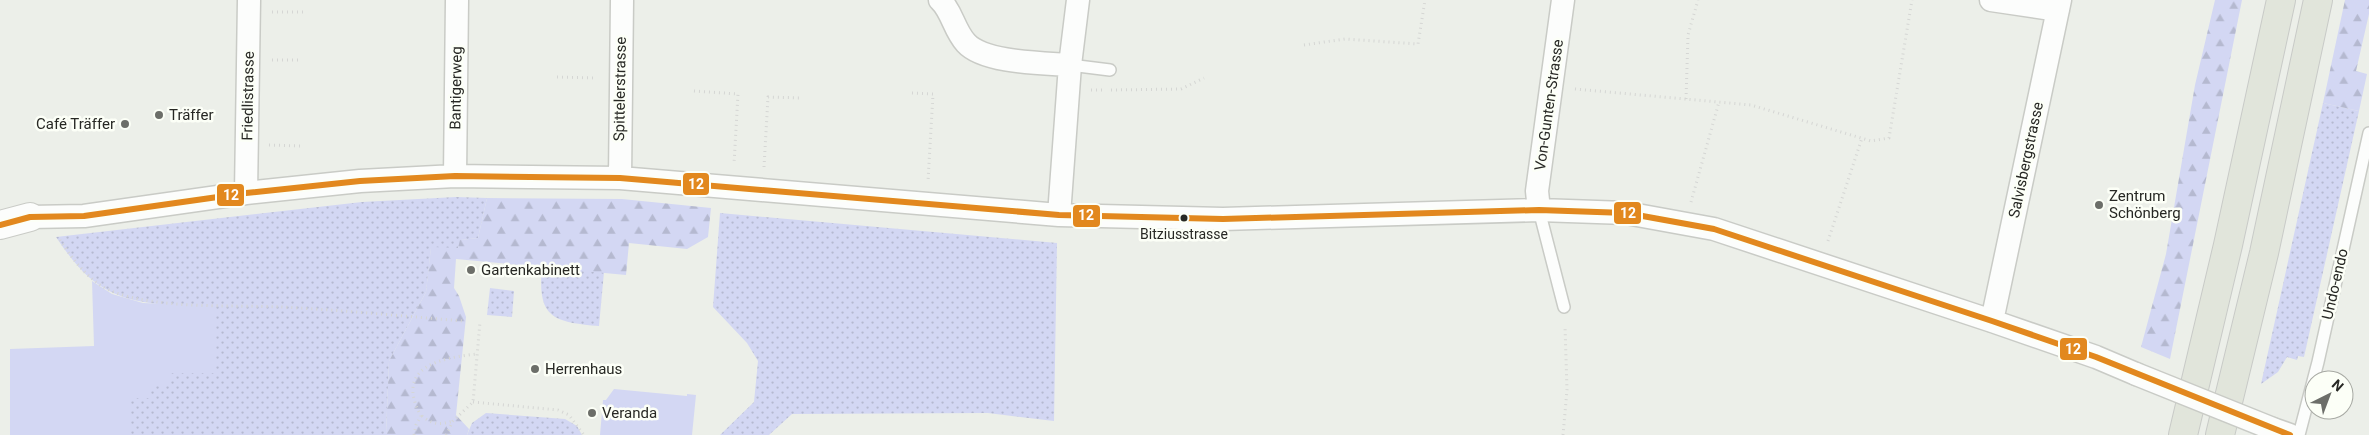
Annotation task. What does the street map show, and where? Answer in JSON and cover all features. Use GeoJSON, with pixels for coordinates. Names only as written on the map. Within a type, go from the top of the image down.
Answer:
{"type":"FeatureCollection","features":[{"type":"Feature","properties":{"kind":"highway"},"geometry":{"type":"LineString","coordinates":[[2183,435],[2228,245],[2281,0]]}},
{"type":"Feature","properties":{"kind":"highway"},"geometry":{"type":"LineString","coordinates":[[2220,435],[2262,262],[2318,0]]}},
{"type":"Feature","properties":{"kind":"street","name":"Friedlistrasse"},"geometry":{"type":"LineString","coordinates":[[246,193],[249,0]]}},
{"type":"Feature","properties":{"kind":"street","name":"Bantigerweg"},"geometry":{"type":"LineString","coordinates":[[455,176],[457,0]]}},
{"type":"Feature","properties":{"kind":"street","name":"Spittelerstrasse"},"geometry":{"type":"LineString","coordinates":[[620,178],[622,0]]}},
{"type":"Feature","properties":{"kind":"street"},"geometry":{"type":"LineString","coordinates":[[940,0],[960,36],[975,50],[996,57],[1070,66]]}},
{"type":"Feature","properties":{"kind":"street"},"geometry":{"type":"LineString","coordinates":[[1059,215],[1070,66],[1078,0]]}},
{"type":"Feature","properties":{"kind":"street","name":"Von-Gunten-Strasse"},"geometry":{"type":"LineString","coordinates":[[1539,210],[1537,191],[1564,0]]}},
{"type":"Feature","properties":{"kind":"street"},"geometry":{"type":"LineString","coordinates":[[1991,0],[2058,5]]}},
{"type":"Feature","properties":{"kind":"street","name":"Salvisbergstrasse"},"geometry":{"type":"LineString","coordinates":[[1992,321],[2058,5]]}},
{"type":"Feature","properties":{"kind":"street"},"geometry":{"type":"LineString","coordinates":[[0,215],[41,218],[84,216],[246,193],[360,181],[455,176],[620,178],[1059,215],[1223,219],[1539,210],[1626,213],[1714,229],[1992,321],[2096,357],[2282,432]]}},
{"type":"Feature","properties":{"kind":"street"},"geometry":{"type":"LineString","coordinates":[[0,225],[41,218]]}},
{"type":"Feature","properties":{"kind":"lane"},"geometry":{"type":"LineString","coordinates":[[1070,66],[1110,70]]}},
{"type":"Feature","properties":{"kind":"lane","name":"Undo-endo"},"geometry":{"type":"LineString","coordinates":[[2299,435],[2318,362],[2369,133]]}},
{"type":"Feature","properties":{"kind":"lane"},"geometry":{"type":"LineString","coordinates":[[1539,210],[1564,307]]}},
{"type":"Feature","properties":{"kind":"path"},"geometry":{"type":"LineString","coordinates":[[1304,45],[1345,39],[1418,44],[1425,0]]}},
{"type":"Feature","properties":{"kind":"path"},"geometry":{"type":"LineString","coordinates":[[1686,99],[1688,35],[1698,0]]}},
{"type":"Feature","properties":{"kind":"path"},"geometry":{"type":"LineString","coordinates":[[1572,89],[1751,105],[1871,141],[1890,138],[1912,0]]}},
{"type":"Feature","properties":{"kind":"path"},"geometry":{"type":"LineString","coordinates":[[283,12],[303,12]]}},
{"type":"Feature","properties":{"kind":"path"},"geometry":{"type":"LineString","coordinates":[[282,60],[302,60]]}},
{"type":"Feature","properties":{"kind":"path"},"geometry":{"type":"LineString","coordinates":[[557,77],[598,78]]}},
{"type":"Feature","properties":{"kind":"path"},"geometry":{"type":"LineString","coordinates":[[1083,91],[1181,89],[1204,78]]}},
{"type":"Feature","properties":{"kind":"path"},"geometry":{"type":"LineString","coordinates":[[694,91],[738,94],[734,170]]}},
{"type":"Feature","properties":{"kind":"path"},"geometry":{"type":"LineString","coordinates":[[912,93],[932,94],[928,185]]}},
{"type":"Feature","properties":{"kind":"path"},"geometry":{"type":"LineString","coordinates":[[764,173],[768,97],[802,98]]}},
{"type":"Feature","properties":{"kind":"path"},"geometry":{"type":"LineString","coordinates":[[1691,205],[1720,102]]}},
{"type":"Feature","properties":{"kind":"path"},"geometry":{"type":"LineString","coordinates":[[1826,246],[1862,138]]}},
{"type":"Feature","properties":{"kind":"path"},"geometry":{"type":"LineString","coordinates":[[280,146],[301,146]]}},
{"type":"Feature","properties":{"kind":"path"},"geometry":{"type":"LineString","coordinates":[[41,218],[56,233],[70,255],[93,279],[113,292],[143,301],[282,307],[463,321]]}},
{"type":"Feature","properties":{"kind":"path"},"geometry":{"type":"LineString","coordinates":[[1564,307],[1567,354],[1564,435]]}},
{"type":"Feature","properties":{"kind":"path"},"geometry":{"type":"LineString","coordinates":[[446,435],[453,421],[473,402],[480,322]]}},
{"type":"Feature","properties":{"kind":"path"},"geometry":{"type":"LineString","coordinates":[[453,421],[440,425],[429,422],[422,416],[415,404],[414,382],[422,370],[441,359],[477,354]]}},
{"type":"Feature","properties":{"kind":"path"},"geometry":{"type":"LineString","coordinates":[[473,402],[558,410],[569,415],[584,435]]}},
{"type":"Feature","properties":{"kind":"path"},"geometry":{"type":"LineString","coordinates":[[414,435],[416,425],[422,416]]}},
{"type":"Feature","properties":{"kind":"green space"},"geometry":{"type":"Polygon","coordinates":[[[2215,0],[2242,0],[2170,359],[2141,347],[2166,254],[2195,85],[2215,0]]]}},
{"type":"Feature","properties":{"kind":"green space"},"geometry":{"type":"Polygon","coordinates":[[[2345,0],[2369,0],[2369,14],[2356,71],[2367,74],[2359,111],[2323,103],[2345,0]]]}},
{"type":"Feature","properties":{"kind":"green space"},"geometry":{"type":"Polygon","coordinates":[[[2323,103],[2359,111],[2304,357],[2298,356],[2297,360],[2287,357],[2278,372],[2261,384],[2323,103]]]}},
{"type":"Feature","properties":{"kind":"green space"},"geometry":{"type":"Polygon","coordinates":[[[456,197],[487,198],[478,238],[461,240],[458,248],[431,248],[426,292],[389,361],[386,435],[129,435],[129,398],[150,384],[170,305],[132,299],[103,288],[79,267],[56,237],[362,202],[456,197]]]}},
{"type":"Feature","properties":{"kind":"green space"},"geometry":{"type":"Polygon","coordinates":[[[487,198],[622,199],[711,208],[708,237],[687,249],[629,243],[626,275],[456,259],[454,288],[459,296],[466,317],[456,415],[469,429],[467,435],[386,435],[389,361],[426,292],[431,247],[458,248],[460,240],[478,238],[487,198]]]}},
{"type":"Feature","properties":{"kind":"green space"},"geometry":{"type":"Polygon","coordinates":[[[720,213],[1057,243],[1054,421],[988,413],[792,414],[769,435],[720,435],[754,402],[758,361],[747,343],[713,307],[720,213]]]}},
{"type":"Feature","properties":{"kind":"green space"},"geometry":{"type":"Polygon","coordinates":[[[542,267],[604,272],[599,326],[570,322],[559,319],[551,314],[542,297],[542,267]]]}},
{"type":"Feature","properties":{"kind":"green space"},"geometry":{"type":"Polygon","coordinates":[[[92,281],[112,294],[143,303],[214,306],[214,373],[170,373],[170,384],[150,384],[150,398],[129,398],[129,435],[10,435],[10,349],[94,346],[92,281]]]}},
{"type":"Feature","properties":{"kind":"green space"},"geometry":{"type":"Polygon","coordinates":[[[490,288],[514,291],[512,317],[487,315],[490,288]]]}},
{"type":"Feature","properties":{"kind":"green space"},"geometry":{"type":"Polygon","coordinates":[[[614,389],[687,396],[687,394],[696,395],[692,435],[600,435],[603,400],[606,400],[614,389]]]}},
{"type":"Feature","properties":{"kind":"green space"},"geometry":{"type":"Polygon","coordinates":[[[486,413],[565,419],[577,426],[582,435],[467,435],[472,423],[486,413]]]}},
{"type":"Feature","properties":{"kind":"transit line","name":"12"},"geometry":{"type":"LineString","coordinates":[[0,225],[30,217],[84,216],[246,193],[360,181],[455,176],[620,178],[1059,215],[1223,219],[1539,210],[1626,213],[1714,229],[1992,321],[2096,357],[2290,435]]}},
{"type":"Feature","properties":{"kind":"place","name":"Träffer"},"geometry":{"type":"Point","coordinates":[159,115]}},
{"type":"Feature","properties":{"kind":"place","name":"Café Träffer"},"geometry":{"type":"Point","coordinates":[125,124]}},
{"type":"Feature","properties":{"kind":"place","name":"Zentrum Schönberg"},"geometry":{"type":"Point","coordinates":[2099,205]}},
{"type":"Feature","properties":{"kind":"place","name":"Bitziusstrasse"},"geometry":{"type":"Point","coordinates":[1184,218]}},
{"type":"Feature","properties":{"kind":"place","name":"Gartenkabinett"},"geometry":{"type":"Point","coordinates":[471,270]}},
{"type":"Feature","properties":{"kind":"place","name":"Herrenhaus"},"geometry":{"type":"Point","coordinates":[535,369]}},
{"type":"Feature","properties":{"kind":"place","name":"Veranda"},"geometry":{"type":"Point","coordinates":[592,413]}}]}
